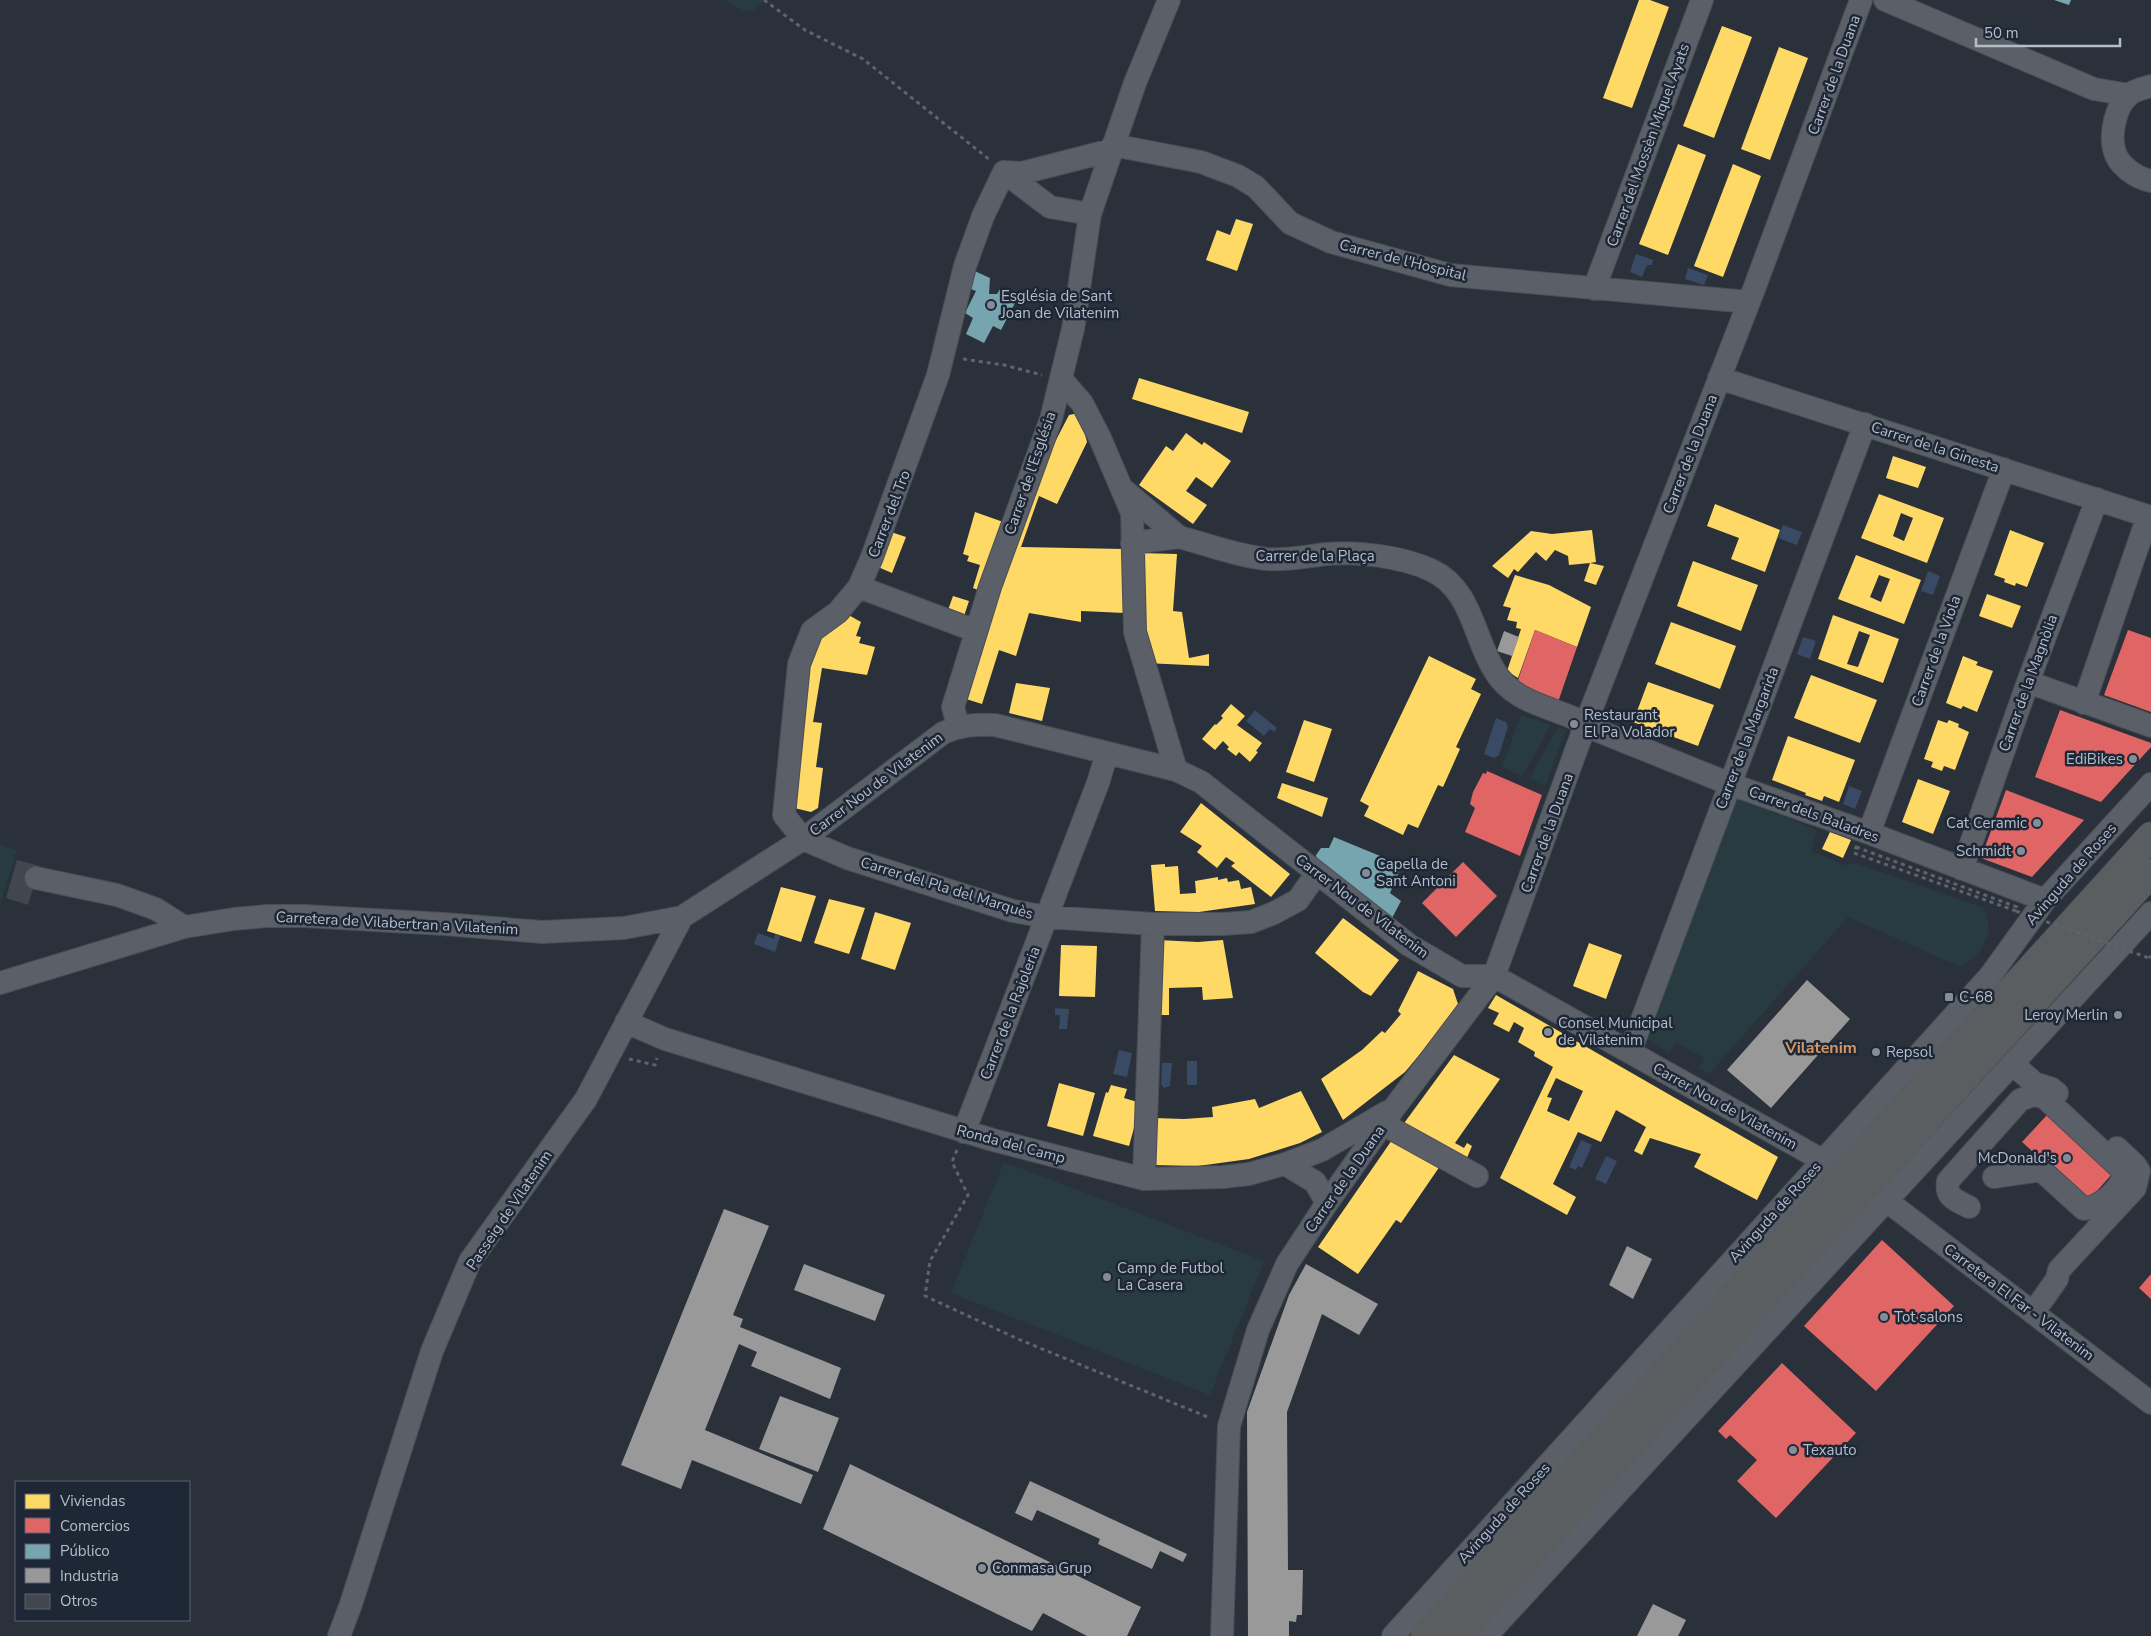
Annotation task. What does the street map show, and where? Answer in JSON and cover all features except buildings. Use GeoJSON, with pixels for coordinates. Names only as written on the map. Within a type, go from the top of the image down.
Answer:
{"type":"FeatureCollection","features":[{"type":"Feature","properties":{"kind":"highway"},"geometry":{"type":"LineString","coordinates":[[1426,1636],[2151,836]]}},
{"type":"Feature","properties":{"kind":"highway"},"geometry":{"type":"LineString","coordinates":[[1457,1636],[2151,873]]}},
{"type":"Feature","properties":{"kind":"street","name":"Carrer de l'Església"},"geometry":{"type":"LineString","coordinates":[[958,726],[954,707],[976,631],[990,586],[1051,419],[1073,329],[1090,214],[1135,83],[1169,0]]}},
{"type":"Feature","properties":{"kind":"street","name":"Carrer del Mossèn Miquel Ayats"},"geometry":{"type":"LineString","coordinates":[[1594,289],[1702,0]]}},
{"type":"Feature","properties":{"kind":"street","name":"Carrer de la Duana"},"geometry":{"type":"LineString","coordinates":[[1222,1636],[1230,1426],[1258,1330],[1287,1264],[1327,1203],[1388,1116],[1494,976],[1586,723],[1749,302],[1862,0]]}},
{"type":"Feature","properties":{"kind":"street"},"geometry":{"type":"LineString","coordinates":[[1885,0],[2094,89],[2129,94],[2151,86]]}},
{"type":"Feature","properties":{"kind":"street"},"geometry":{"type":"LineString","coordinates":[[2094,89],[2115,115]]}},
{"type":"Feature","properties":{"kind":"street"},"geometry":{"type":"LineString","coordinates":[[2129,94],[2115,115],[2114,150],[2122,165],[2142,179],[2151,181]]}},
{"type":"Feature","properties":{"kind":"street"},"geometry":{"type":"LineString","coordinates":[[1004,172],[1022,172],[1112,148]]}},
{"type":"Feature","properties":{"kind":"street","name":"Carrer de l'Hospital"},"geometry":{"type":"LineString","coordinates":[[1112,148],[1201,162],[1238,176],[1256,187],[1290,222],[1331,242],[1450,275],[1749,302]]}},
{"type":"Feature","properties":{"kind":"street"},"geometry":{"type":"LineString","coordinates":[[1004,172],[1050,207],[1090,214]]}},
{"type":"Feature","properties":{"kind":"street","name":"Carrer del Tro"},"geometry":{"type":"LineString","coordinates":[[803,839],[784,815],[798,664],[812,631],[838,612],[859,587],[902,479],[938,375],[965,266],[983,216],[1004,172]]}},
{"type":"Feature","properties":{"kind":"street","name":"Carrer de la Ginesta"},"geometry":{"type":"LineString","coordinates":[[1719,378],[2149,516]]}},
{"type":"Feature","properties":{"kind":"street"},"geometry":{"type":"LineString","coordinates":[[1061,379],[1082,403],[1100,438],[1132,513],[1135,632],[1176,770]]}},
{"type":"Feature","properties":{"kind":"street","name":"Carrer de la Margarida"},"geometry":{"type":"LineString","coordinates":[[1630,1052],[1865,424]]}},
{"type":"Feature","properties":{"kind":"street","name":"Carrer de la Viola"},"geometry":{"type":"LineString","coordinates":[[1868,833],[2004,470]]}},
{"type":"Feature","properties":{"kind":"street"},"geometry":{"type":"LineString","coordinates":[[1121,488],[1179,537]]}},
{"type":"Feature","properties":{"kind":"street","name":"Carrer de la Magnòlia"},"geometry":{"type":"LineString","coordinates":[[1962,869],[2028,682],[2097,499]]}},
{"type":"Feature","properties":{"kind":"street"},"geometry":{"type":"LineString","coordinates":[[2084,703],[2149,516]]}},
{"type":"Feature","properties":{"kind":"street"},"geometry":{"type":"LineString","coordinates":[[1132,543],[1179,537]]}},
{"type":"Feature","properties":{"kind":"street","name":"Carrer de la Plaça"},"geometry":{"type":"LineString","coordinates":[[1179,537],[1237,554],[1269,559],[1330,553],[1376,556],[1408,561],[1432,570],[1453,586],[1465,602],[1493,669],[1507,688],[1522,698],[1586,723]]}},
{"type":"Feature","properties":{"kind":"street"},"geometry":{"type":"LineString","coordinates":[[859,587],[976,631]]}},
{"type":"Feature","properties":{"kind":"street"},"geometry":{"type":"LineString","coordinates":[[2028,682],[2151,726]]}},
{"type":"Feature","properties":{"kind":"street","name":"Carrer dels Baladres"},"geometry":{"type":"LineString","coordinates":[[1586,723],[1596,730],[1730,784],[1868,833],[2045,900]]}},
{"type":"Feature","properties":{"kind":"street","name":"Carrer Nou de Vilatenim"},"geometry":{"type":"LineString","coordinates":[[682,917],[803,839],[943,733],[958,726],[995,725],[1176,770],[1201,782],[1409,945],[1462,976],[1494,976],[1822,1160]]}},
{"type":"Feature","properties":{"kind":"street","name":"Carrer de la Rajoleria"},"geometry":{"type":"LineString","coordinates":[[964,1132],[1047,917],[1107,753]]}},
{"type":"Feature","properties":{"kind":"street","name":"Avinguda de Roses"},"geometry":{"type":"LineString","coordinates":[[1393,1636],[1990,976],[2045,900],[2151,784]]}},
{"type":"Feature","properties":{"kind":"street","name":"Carrer del Pla del Marquès"},"geometry":{"type":"LineString","coordinates":[[803,839],[847,858],[1014,911],[1047,917],[1153,924],[1250,922],[1274,913],[1298,900],[1317,873]]}},
{"type":"Feature","properties":{"kind":"street"},"geometry":{"type":"LineString","coordinates":[[36,878],[116,895],[156,909],[184,927]]}},
{"type":"Feature","properties":{"kind":"street"},"geometry":{"type":"LineString","coordinates":[[1486,1636],[2151,913]]}},
{"type":"Feature","properties":{"kind":"street","name":"Carretera de Vilabertran a Vilatenim"},"geometry":{"type":"LineString","coordinates":[[0,983],[184,927],[250,918],[304,916],[542,932],[624,928],[682,917]]}},
{"type":"Feature","properties":{"kind":"street","name":"Passeig de Vilatenim"},"geometry":{"type":"LineString","coordinates":[[339,1636],[432,1351],[470,1261],[586,1099],[682,917]]}},
{"type":"Feature","properties":{"kind":"street"},"geometry":{"type":"LineString","coordinates":[[1144,1179],[1153,924]]}},
{"type":"Feature","properties":{"kind":"street","name":"Ronda del Camp"},"geometry":{"type":"LineString","coordinates":[[626,1022],[665,1039],[964,1132],[1144,1179],[1223,1177],[1249,1174],[1285,1164],[1322,1150],[1388,1116]]}},
{"type":"Feature","properties":{"kind":"street"},"geometry":{"type":"LineString","coordinates":[[2013,1064],[2034,1083],[2052,1089],[2136,1165],[2139,1171],[2135,1188],[2059,1270],[2056,1279],[2034,1313]]}},
{"type":"Feature","properties":{"kind":"street"},"geometry":{"type":"LineString","coordinates":[[1969,1207],[1951,1197],[1946,1189],[1948,1181],[2020,1100],[2033,1096],[2044,1098],[2119,1166],[2124,1175],[2122,1181],[2102,1202],[2084,1209],[2041,1170],[1994,1177]]}},
{"type":"Feature","properties":{"kind":"street"},"geometry":{"type":"LineString","coordinates":[[1388,1116],[1477,1176]]}},
{"type":"Feature","properties":{"kind":"street"},"geometry":{"type":"LineString","coordinates":[[1285,1164],[1315,1182],[1327,1203]]}},
{"type":"Feature","properties":{"kind":"street","name":"Carretera El Far - Vilatenim"},"geometry":{"type":"LineString","coordinates":[[1887,1201],[2151,1403]]}},
{"type":"Feature","properties":{"kind":"path"},"geometry":{"type":"LineString","coordinates":[[764,0],[805,30],[863,58],[1004,172]]}},
{"type":"Feature","properties":{"kind":"path"},"geometry":{"type":"LineString","coordinates":[[938,375],[959,359],[1004,365],[1061,379]]}},
{"type":"Feature","properties":{"kind":"path"},"geometry":{"type":"LineString","coordinates":[[2016,911],[2150,957]]}},
{"type":"Feature","properties":{"kind":"path"},"geometry":{"type":"LineString","coordinates":[[964,1132],[952,1162],[968,1195],[930,1261],[925,1296],[1018,1339],[1230,1426]]}},
{"type":"Feature","properties":{"kind":"green space"},"geometry":{"type":"Polygon","coordinates":[[[725,0],[764,0],[756,9],[746,12],[725,0]]]}},
{"type":"Feature","properties":{"kind":"green space"},"geometry":{"type":"Polygon","coordinates":[[[1521,715],[1551,725],[1522,776],[1502,767],[1521,715]]]}},
{"type":"Feature","properties":{"kind":"green space"},"geometry":{"type":"Polygon","coordinates":[[[1558,727],[1566,730],[1545,786],[1529,779],[1558,727]]]}},
{"type":"Feature","properties":{"kind":"green space"},"geometry":{"type":"Polygon","coordinates":[[[1734,797],[1817,830],[1811,851],[1845,865],[1855,863],[1984,908],[1987,917],[1988,934],[1981,949],[1976,956],[1961,967],[1848,917],[1709,1074],[1698,1068],[1704,1058],[1676,1042],[1669,1053],[1643,1036],[1734,797]]]}},
{"type":"Feature","properties":{"kind":"green space"},"geometry":{"type":"Polygon","coordinates":[[[0,845],[17,850],[0,905],[0,845]]]}},
{"type":"Feature","properties":{"kind":"green space","name":"Camp de Futbol La Casera"},"geometry":{"type":"Polygon","coordinates":[[[1004,1162],[1264,1261],[1210,1395],[951,1293],[1004,1162]]]}},
{"type":"Feature","properties":{"kind":"water"},"geometry":{"type":"Polygon","coordinates":[[[1636,254],[1653,260],[1652,265],[1647,265],[1642,277],[1630,272],[1636,254]]]}},
{"type":"Feature","properties":{"kind":"water"},"geometry":{"type":"Polygon","coordinates":[[[1688,268],[1708,275],[1704,285],[1685,279],[1688,268]]]}},
{"type":"Feature","properties":{"kind":"water"},"geometry":{"type":"Polygon","coordinates":[[[1783,525],[1802,532],[1797,545],[1778,538],[1783,525]]]}},
{"type":"Feature","properties":{"kind":"water"},"geometry":{"type":"Polygon","coordinates":[[[1928,571],[1940,576],[1933,595],[1921,591],[1928,571]]]}},
{"type":"Feature","properties":{"kind":"water"},"geometry":{"type":"Polygon","coordinates":[[[1803,637],[1816,641],[1810,659],[1797,654],[1803,637]]]}},
{"type":"Feature","properties":{"kind":"water"},"geometry":{"type":"Polygon","coordinates":[[[1255,710],[1277,728],[1274,732],[1270,729],[1264,736],[1246,721],[1255,710]]]}},
{"type":"Feature","properties":{"kind":"water"},"geometry":{"type":"Polygon","coordinates":[[[1496,718],[1506,722],[1508,727],[1499,755],[1494,758],[1484,754],[1496,718]]]}},
{"type":"Feature","properties":{"kind":"water"},"geometry":{"type":"Polygon","coordinates":[[[1849,786],[1862,791],[1855,809],[1843,804],[1849,786]]]}},
{"type":"Feature","properties":{"kind":"water"},"geometry":{"type":"Polygon","coordinates":[[[758,933],[774,939],[775,934],[780,936],[775,952],[754,944],[758,933]]]}},
{"type":"Feature","properties":{"kind":"water"},"geometry":{"type":"Polygon","coordinates":[[[1055,1008],[1069,1009],[1067,1029],[1059,1029],[1060,1015],[1055,1015],[1055,1008]]]}},
{"type":"Feature","properties":{"kind":"water"},"geometry":{"type":"Polygon","coordinates":[[[1119,1050],[1132,1053],[1127,1077],[1113,1074],[1119,1050]]]}},
{"type":"Feature","properties":{"kind":"water"},"geometry":{"type":"Polygon","coordinates":[[[1187,1061],[1197,1061],[1197,1085],[1187,1085],[1187,1061]]]}},
{"type":"Feature","properties":{"kind":"water"},"geometry":{"type":"Polygon","coordinates":[[[1162,1063],[1172,1063],[1170,1086],[1164,1088],[1161,1084],[1162,1063]]]}},
{"type":"Feature","properties":{"kind":"water"},"geometry":{"type":"Polygon","coordinates":[[[1581,1140],[1592,1145],[1582,1168],[1578,1166],[1576,1170],[1569,1167],[1581,1140]]]}},
{"type":"Feature","properties":{"kind":"water"},"geometry":{"type":"Polygon","coordinates":[[[1606,1156],[1617,1161],[1606,1184],[1595,1179],[1606,1156]]]}},
{"type":"Feature","properties":{"kind":"place","name":"Església de Sant Joan de Vilatenim"},"geometry":{"type":"Point","coordinates":[991,305]}},
{"type":"Feature","properties":{"kind":"place","name":"Restaurant El Pa Volador"},"geometry":{"type":"Point","coordinates":[1574,724]}},
{"type":"Feature","properties":{"kind":"place","name":"EdiBikes"},"geometry":{"type":"Point","coordinates":[2133,759]}},
{"type":"Feature","properties":{"kind":"place","name":"Cat Ceramic"},"geometry":{"type":"Point","coordinates":[2037,823]}},
{"type":"Feature","properties":{"kind":"place","name":"Schmidt"},"geometry":{"type":"Point","coordinates":[2021,851]}},
{"type":"Feature","properties":{"kind":"place","name":"Capella de Sant Antoni"},"geometry":{"type":"Point","coordinates":[1366,873]}},
{"type":"Feature","properties":{"kind":"place","name":"C-68"},"geometry":{"type":"Point","coordinates":[1949,997]}},
{"type":"Feature","properties":{"kind":"place","name":"Leroy Merlin"},"geometry":{"type":"Point","coordinates":[2118,1015]}},
{"type":"Feature","properties":{"kind":"place","name":"Consel Municipal de Vilatenim"},"geometry":{"type":"Point","coordinates":[1548,1032]}},
{"type":"Feature","properties":{"kind":"place","name":"Repsol"},"geometry":{"type":"Point","coordinates":[1876,1052]}},
{"type":"Feature","properties":{"kind":"place","name":"McDonald's"},"geometry":{"type":"Point","coordinates":[2067,1158]}},
{"type":"Feature","properties":{"kind":"place","name":"Camp de Futbol La Casera"},"geometry":{"type":"Point","coordinates":[1107,1277]}},
{"type":"Feature","properties":{"kind":"place","name":"Tot salons"},"geometry":{"type":"Point","coordinates":[1884,1317]}},
{"type":"Feature","properties":{"kind":"place","name":"Texauto"},"geometry":{"type":"Point","coordinates":[1793,1450]}},
{"type":"Feature","properties":{"kind":"place","name":"Conmasa Grup"},"geometry":{"type":"Point","coordinates":[982,1568]}},
{"type":"Feature","properties":{"kind":"district","name":"Vilatenim"},"geometry":{"type":"Point","coordinates":[1821,1048]}}]}
